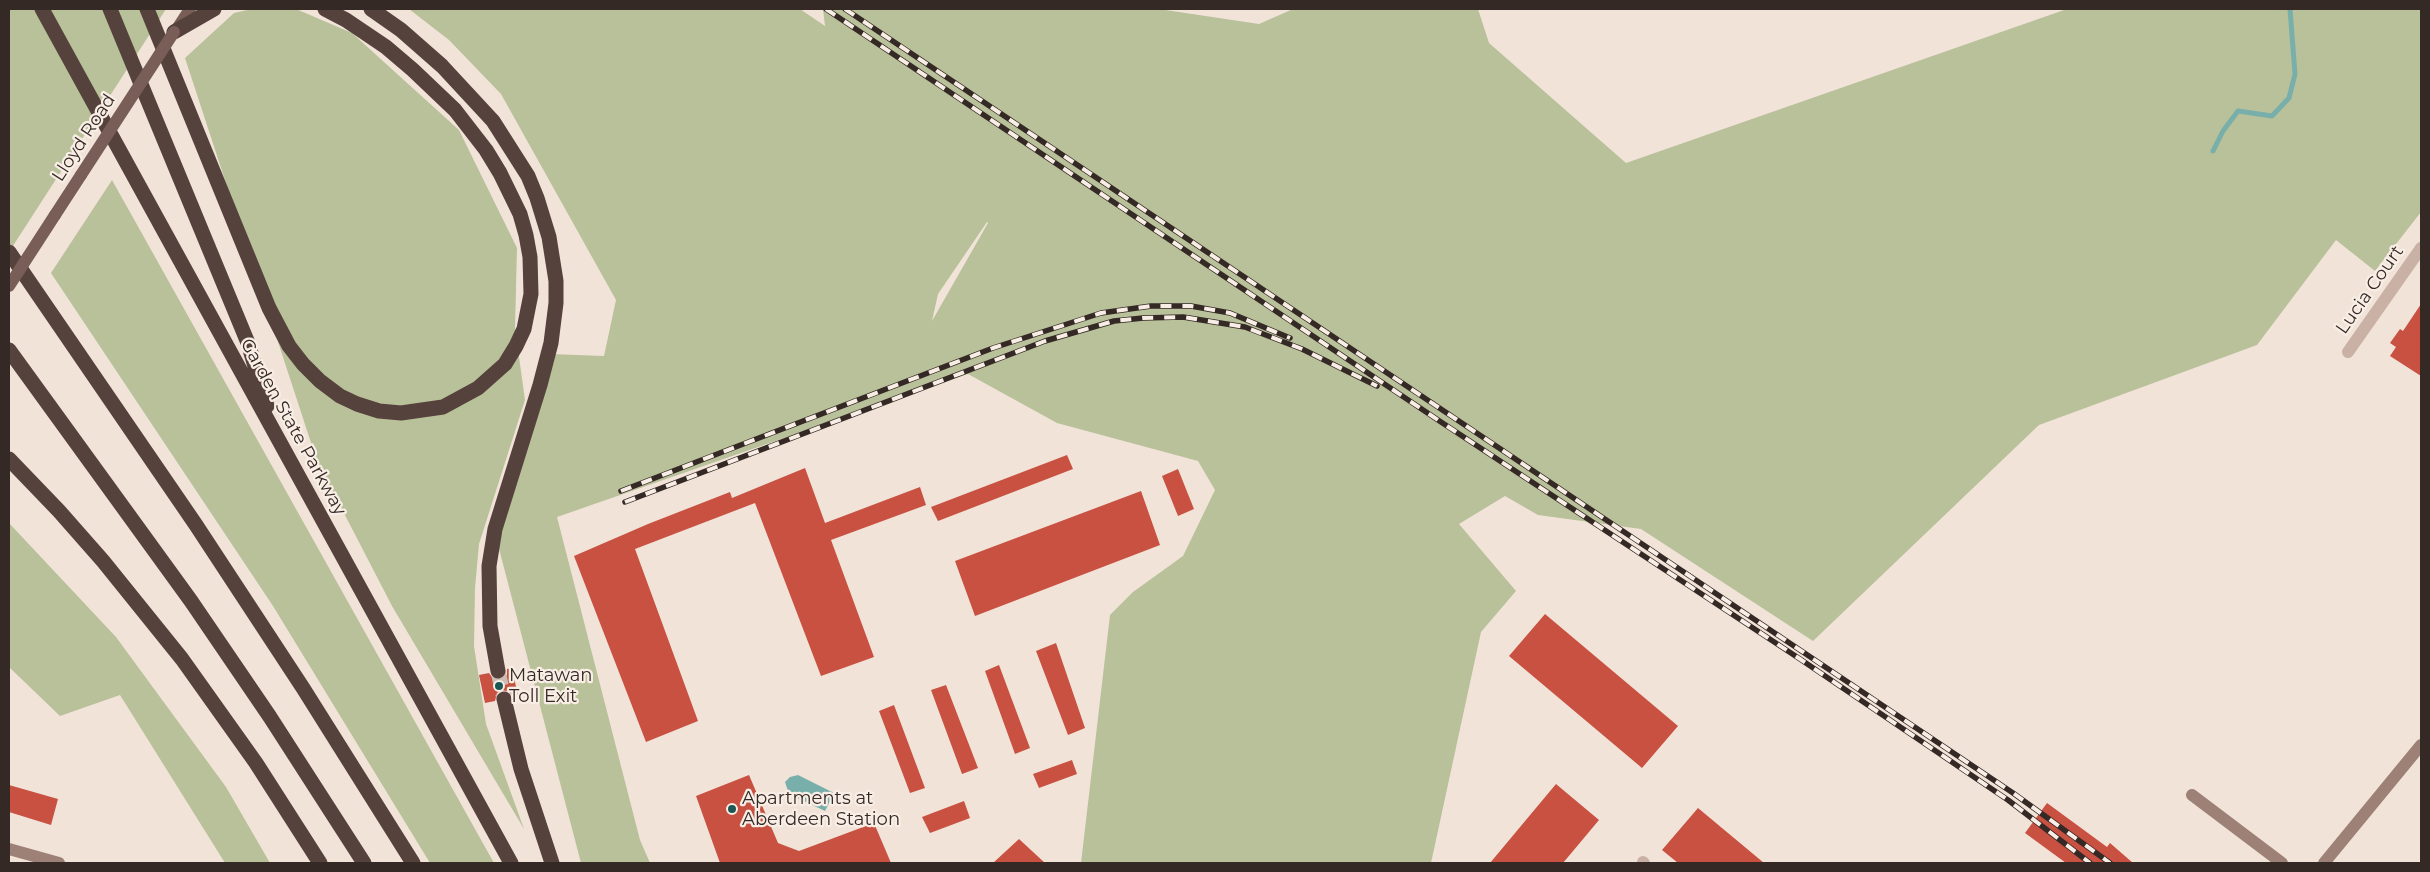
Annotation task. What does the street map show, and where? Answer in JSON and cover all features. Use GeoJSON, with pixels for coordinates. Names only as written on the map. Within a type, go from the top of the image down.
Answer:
{"type":"FeatureCollection","features":[{"type":"Feature","properties":{"kind":"highway","name":"Garden State Parkway"},"geometry":{"type":"LineString","coordinates":[[42,9],[511,863]]}},
{"type":"Feature","properties":{"kind":"highway"},"geometry":{"type":"LineString","coordinates":[[110,9],[198,227],[248,343],[276,436]]}},
{"type":"Feature","properties":{"kind":"highway"},"geometry":{"type":"LineString","coordinates":[[147,9],[269,308],[289,346],[302,364],[340,396],[379,411],[402,413],[443,407],[478,388],[505,364],[516,346],[524,329],[531,294],[530,257],[526,235],[517,207],[500,174],[486,150],[455,110],[413,70],[386,48],[352,24],[326,9]]}},
{"type":"Feature","properties":{"kind":"highway"},"geometry":{"type":"LineString","coordinates":[[174,32],[214,9]]}},
{"type":"Feature","properties":{"kind":"highway"},"geometry":{"type":"LineString","coordinates":[[370,9],[423,48],[460,83],[493,121],[528,176],[538,198],[549,237],[556,281],[551,343],[495,529],[489,566],[490,626],[498,671]]}},
{"type":"Feature","properties":{"kind":"highway"},"geometry":{"type":"LineString","coordinates":[[9,252],[196,525],[303,688],[413,863]]}},
{"type":"Feature","properties":{"kind":"highway"},"geometry":{"type":"LineString","coordinates":[[9,350],[174,576],[270,717],[364,863]]}},
{"type":"Feature","properties":{"kind":"highway"},"geometry":{"type":"LineString","coordinates":[[9,459],[59,511],[160,631],[256,763],[320,863]]}},
{"type":"Feature","properties":{"kind":"highway"},"geometry":{"type":"LineString","coordinates":[[504,699],[521,769],[552,863]]}},
{"type":"Feature","properties":{"kind":"main road","name":"Lloyd Road"},"geometry":{"type":"LineString","coordinates":[[9,286],[190,9]]}},
{"type":"Feature","properties":{"kind":"street","name":"Lucia Court"},"geometry":{"type":"LineString","coordinates":[[2348,352],[2421,248]]}},
{"type":"Feature","properties":{"kind":"street"},"geometry":{"type":"LineString","coordinates":[[2324,863],[2421,746]]}},
{"type":"Feature","properties":{"kind":"street"},"geometry":{"type":"LineString","coordinates":[[2192,794],[2282,863]]}},
{"type":"Feature","properties":{"kind":"street"},"geometry":{"type":"LineString","coordinates":[[9,849],[58,863]]}},
{"type":"Feature","properties":{"kind":"green space"},"geometry":{"type":"Polygon","coordinates":[[[9,9],[166,9],[9,252],[9,9]]]}},
{"type":"Feature","properties":{"kind":"green space"},"geometry":{"type":"Polygon","coordinates":[[[252,9],[296,9],[352,33],[459,130],[517,248],[515,328],[525,400],[479,544],[475,588],[474,646],[486,724],[524,829],[392,606],[317,461],[185,58],[234,13],[252,9]]]}},
{"type":"Feature","properties":{"kind":"green space"},"geometry":{"type":"Polygon","coordinates":[[[409,9],[800,9],[825,26],[823,9],[1159,9],[1259,24],[1293,9],[1478,9],[1489,43],[1626,163],[2067,9],[2421,9],[2421,212],[2375,271],[2336,240],[2257,345],[2039,425],[1813,641],[1641,529],[1538,515],[1505,496],[1459,524],[1516,591],[1481,632],[1431,863],[1081,863],[1110,615],[1133,592],[1183,556],[1215,490],[1198,461],[1057,423],[968,374],[557,517],[640,840],[650,863],[581,863],[497,541],[550,354],[604,356],[616,300],[501,94],[449,40],[409,9]],[[988,223],[938,294],[932,321],[988,223]]]}},
{"type":"Feature","properties":{"kind":"green space"},"geometry":{"type":"Polygon","coordinates":[[[112,180],[494,863],[430,863],[273,606],[51,273],[112,180]]]}},
{"type":"Feature","properties":{"kind":"green space"},"geometry":{"type":"Polygon","coordinates":[[[9,523],[116,637],[226,787],[270,863],[225,863],[120,695],[60,716],[9,667],[9,523]]]}},
{"type":"Feature","properties":{"kind":"water"},"geometry":{"type":"Polygon","coordinates":[[[798,775],[834,793],[825,811],[789,794],[785,782],[790,777],[798,775]]]}},
{"type":"Feature","properties":{"kind":"building"},"geometry":{"type":"Polygon","coordinates":[[[2421,304],[2421,376],[2390,356],[2396,347],[2390,343],[2400,329],[2403,331],[2421,304]]]}},
{"type":"Feature","properties":{"kind":"building"},"geometry":{"type":"Polygon","coordinates":[[[1067,455],[1073,469],[938,521],[931,507],[1067,455]]]}},
{"type":"Feature","properties":{"kind":"building"},"geometry":{"type":"Polygon","coordinates":[[[805,468],[825,523],[920,487],[926,505],[831,540],[874,657],[821,676],[755,503],[635,549],[698,721],[646,742],[574,556],[648,524],[730,492],[732,498],[805,468]]]}},
{"type":"Feature","properties":{"kind":"building"},"geometry":{"type":"Polygon","coordinates":[[[1178,469],[1194,509],[1178,516],[1162,476],[1178,469]]]}},
{"type":"Feature","properties":{"kind":"building"},"geometry":{"type":"Polygon","coordinates":[[[1141,491],[1160,545],[975,616],[955,561],[1141,491]]]}},
{"type":"Feature","properties":{"kind":"building"},"geometry":{"type":"Polygon","coordinates":[[[1545,614],[1678,726],[1642,768],[1509,656],[1545,614]]]}},
{"type":"Feature","properties":{"kind":"building"},"geometry":{"type":"Polygon","coordinates":[[[1056,643],[1085,728],[1068,735],[1036,651],[1056,643]]]}},
{"type":"Feature","properties":{"kind":"building"},"geometry":{"type":"Polygon","coordinates":[[[999,665],[1030,748],[1015,754],[985,671],[999,665]]]}},
{"type":"Feature","properties":{"kind":"building","name":"Matawan Toll Exit"},"geometry":{"type":"Polygon","coordinates":[[[512,668],[518,696],[513,697],[510,692],[502,690],[497,693],[495,701],[485,703],[479,675],[489,673],[494,680],[500,680],[507,675],[507,669],[512,668]]]}},
{"type":"Feature","properties":{"kind":"building"},"geometry":{"type":"Polygon","coordinates":[[[946,685],[978,768],[962,774],[931,690],[946,685]]]}},
{"type":"Feature","properties":{"kind":"building"},"geometry":{"type":"Polygon","coordinates":[[[894,705],[925,788],[910,793],[879,711],[894,705]]]}},
{"type":"Feature","properties":{"kind":"building"},"geometry":{"type":"Polygon","coordinates":[[[1072,760],[1077,774],[1039,788],[1033,774],[1072,760]]]}},
{"type":"Feature","properties":{"kind":"building","name":"Apartments at Aberdeen Station"},"geometry":{"type":"Polygon","coordinates":[[[749,775],[778,843],[799,851],[874,823],[891,863],[720,863],[696,796],[749,775]]]}},
{"type":"Feature","properties":{"kind":"building"},"geometry":{"type":"Polygon","coordinates":[[[1556,784],[1599,820],[1563,863],[1490,863],[1556,784]]]}},
{"type":"Feature","properties":{"kind":"building"},"geometry":{"type":"Polygon","coordinates":[[[9,785],[58,799],[51,825],[9,812],[9,785]]]}},
{"type":"Feature","properties":{"kind":"building"},"geometry":{"type":"Polygon","coordinates":[[[964,801],[970,818],[930,833],[922,817],[964,801]]]}},
{"type":"Feature","properties":{"kind":"building"},"geometry":{"type":"Polygon","coordinates":[[[2047,803],[2107,847],[2110,843],[2133,863],[2066,863],[2025,833],[2047,803]]]}},
{"type":"Feature","properties":{"kind":"building"},"geometry":{"type":"Polygon","coordinates":[[[1698,808],[1764,863],[1678,863],[1662,850],[1698,808]]]}},
{"type":"Feature","properties":{"kind":"building"},"geometry":{"type":"Polygon","coordinates":[[[1019,839],[1045,863],[993,863],[1019,839]]]}},
{"type":"Feature","properties":{"kind":"waterway"},"geometry":{"type":"LineString","coordinates":[[2213,151],[2223,131],[2238,111],[2272,116],[2289,98],[2295,74],[2290,9]]}},
{"type":"Feature","properties":{"kind":"tunnel"},"geometry":{"type":"LineString","coordinates":[[498,671],[504,699]]}},
{"type":"Feature","properties":{"kind":"railway"},"geometry":{"type":"LineString","coordinates":[[826,9],[1441,422],[1800,659],[2008,800],[2090,863]]}},
{"type":"Feature","properties":{"kind":"railway"},"geometry":{"type":"LineString","coordinates":[[845,9],[2013,793],[2110,863]]}},
{"type":"Feature","properties":{"kind":"railway"},"geometry":{"type":"LineString","coordinates":[[621,491],[993,348],[1101,313],[1151,306],[1191,306],[1230,313],[1290,338]]}},
{"type":"Feature","properties":{"kind":"railway"},"geometry":{"type":"LineString","coordinates":[[625,502],[1045,341],[1114,321],[1183,317],[1245,327],[1302,349],[1377,386]]}},
{"type":"Feature","properties":{"kind":"place","name":"Matawan Toll Exit"},"geometry":{"type":"Point","coordinates":[499,686]}},
{"type":"Feature","properties":{"kind":"place","name":"Apartments at Aberdeen Station"},"geometry":{"type":"Point","coordinates":[732,809]}}]}
